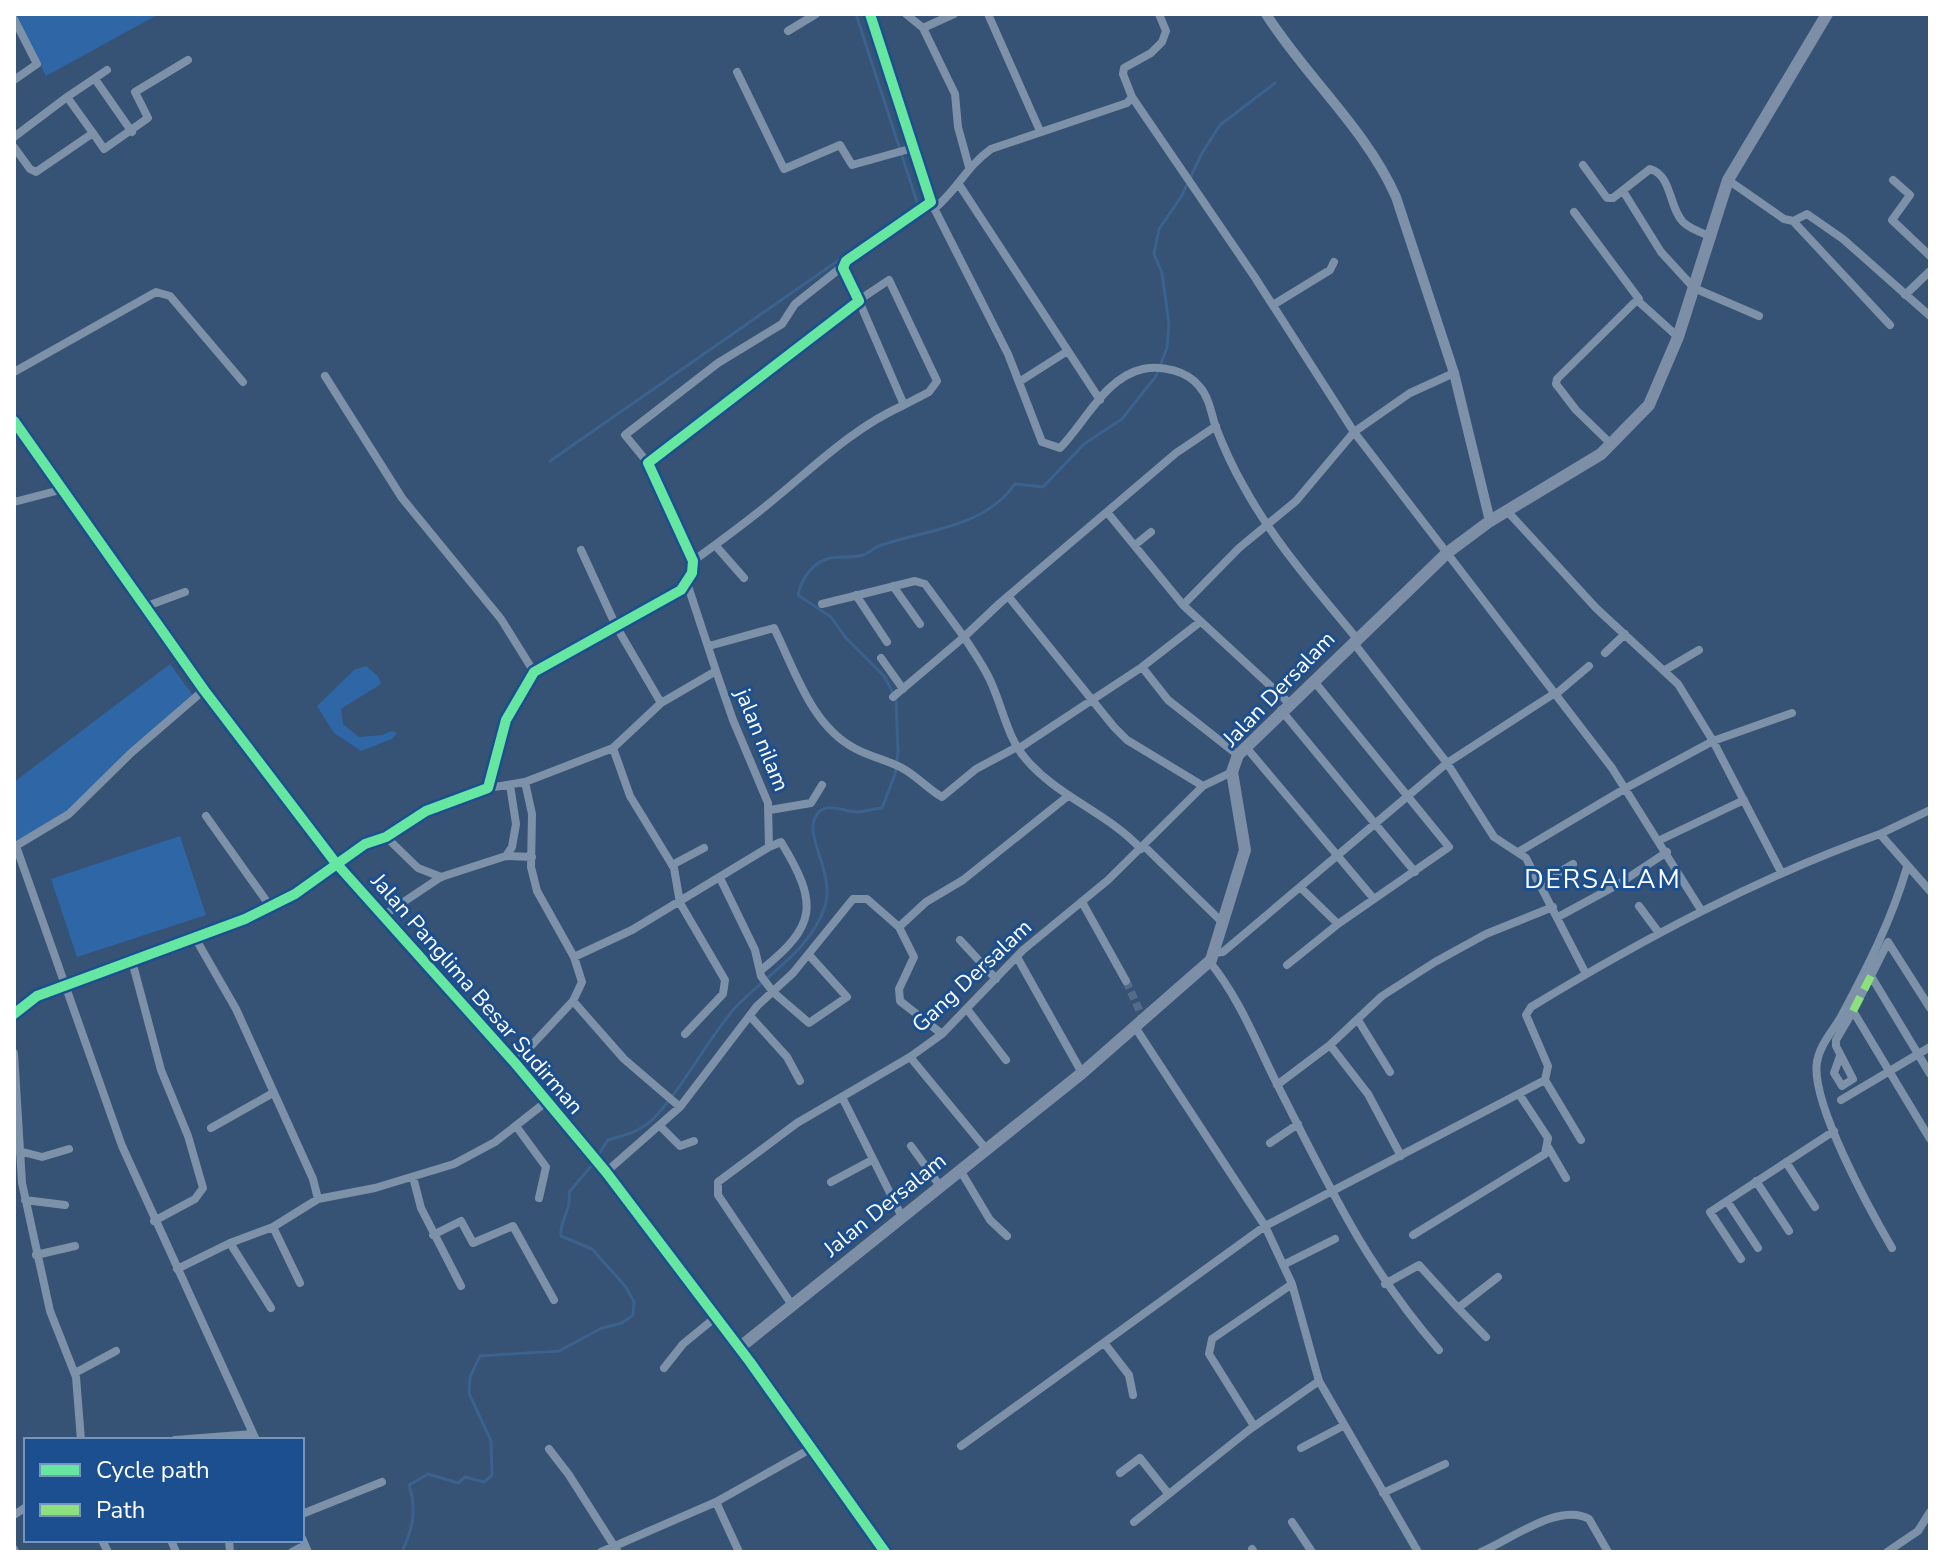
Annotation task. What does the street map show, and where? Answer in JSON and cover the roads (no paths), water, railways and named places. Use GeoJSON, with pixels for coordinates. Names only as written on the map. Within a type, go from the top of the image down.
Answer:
{"type":"FeatureCollection","features":[{"type":"Feature","properties":{"kind":"main road","name":"Jalan Dersalam"},"geometry":{"type":"LineString","coordinates":[[739,1348],[1082,1073],[1212,957],[1245,850],[1232,772],[1241,751],[1447,553],[1490,521],[1611,444],[1649,405],[1678,337],[1728,180],[1827,14]]}},
{"type":"Feature","properties":{"kind":"main road","name":"Jalan Panglima Besar Sudirman"},"geometry":{"type":"LineString","coordinates":[[14,421],[204,690],[335,862],[515,1063],[605,1170],[739,1348],[885,1552]]}},
{"type":"Feature","properties":{"kind":"street"},"geometry":{"type":"LineString","coordinates":[[788,31],[816,14]]}},
{"type":"Feature","properties":{"kind":"street"},"geometry":{"type":"LineString","coordinates":[[870,14],[909,149],[932,206],[1019,382],[1042,442],[1060,448],[1100,400],[1126,376],[1166,369],[1180,373],[1201,387],[1216,426],[1267,529],[1447,763],[1494,837],[1520,851],[1553,907],[1586,974]]}},
{"type":"Feature","properties":{"kind":"street"},"geometry":{"type":"LineString","coordinates":[[906,14],[923,28],[955,94],[958,127],[969,167]]}},
{"type":"Feature","properties":{"kind":"street"},"geometry":{"type":"LineString","coordinates":[[923,28],[954,14]]}},
{"type":"Feature","properties":{"kind":"street"},"geometry":{"type":"LineString","coordinates":[[988,14],[1040,131]]}},
{"type":"Feature","properties":{"kind":"street"},"geometry":{"type":"LineString","coordinates":[[1159,14],[1166,31],[1162,42],[1124,68],[1123,74],[1132,97],[1273,305],[1354,432],[1626,788],[1701,910]]}},
{"type":"Feature","properties":{"kind":"street"},"geometry":{"type":"LineString","coordinates":[[1266,14],[1286,46],[1384,170],[1424,274],[1454,373],[1490,521]]}},
{"type":"Feature","properties":{"kind":"street"},"geometry":{"type":"LineString","coordinates":[[14,19],[37,64],[14,80]]}},
{"type":"Feature","properties":{"kind":"street"},"geometry":{"type":"LineString","coordinates":[[67,97],[104,149],[132,132],[148,115],[135,92],[188,60]]}},
{"type":"Feature","properties":{"kind":"street"},"geometry":{"type":"LineString","coordinates":[[14,137],[107,70]]}},
{"type":"Feature","properties":{"kind":"street"},"geometry":{"type":"LineString","coordinates":[[737,72],[784,169],[840,145],[852,165],[909,149]]}},
{"type":"Feature","properties":{"kind":"street"},"geometry":{"type":"LineString","coordinates":[[95,79],[132,132]]}},
{"type":"Feature","properties":{"kind":"street"},"geometry":{"type":"LineString","coordinates":[[693,561],[648,463],[625,435],[718,363],[782,324],[795,304],[843,266],[960,186],[969,167],[991,149],[1040,131],[1078,122],[1127,103],[1132,97]]}},
{"type":"Feature","properties":{"kind":"street"},"geometry":{"type":"LineString","coordinates":[[14,147],[30,169],[36,172],[93,133]]}},
{"type":"Feature","properties":{"kind":"street"},"geometry":{"type":"LineString","coordinates":[[1583,165],[1607,198],[1623,191],[1650,169],[1655,170],[1663,178],[1681,221],[1712,237]]}},
{"type":"Feature","properties":{"kind":"street"},"geometry":{"type":"LineString","coordinates":[[1728,180],[1784,219],[1793,221],[1890,325]]}},
{"type":"Feature","properties":{"kind":"street"},"geometry":{"type":"LineString","coordinates":[[1893,180],[1910,195],[1892,220],[1930,256]]}},
{"type":"Feature","properties":{"kind":"street"},"geometry":{"type":"LineString","coordinates":[[960,186],[1100,400]]}},
{"type":"Feature","properties":{"kind":"street"},"geometry":{"type":"LineString","coordinates":[[1623,191],[1661,252],[1694,288],[1759,316]]}},
{"type":"Feature","properties":{"kind":"street"},"geometry":{"type":"LineString","coordinates":[[1574,212],[1639,299],[1678,337]]}},
{"type":"Feature","properties":{"kind":"street"},"geometry":{"type":"LineString","coordinates":[[1793,221],[1807,214],[1843,239],[1930,316]]}},
{"type":"Feature","properties":{"kind":"street"},"geometry":{"type":"LineString","coordinates":[[1273,305],[1330,270],[1334,262]]}},
{"type":"Feature","properties":{"kind":"street"},"geometry":{"type":"LineString","coordinates":[[843,266],[904,405]]}},
{"type":"Feature","properties":{"kind":"street"},"geometry":{"type":"LineString","coordinates":[[1905,295],[1930,271]]}},
{"type":"Feature","properties":{"kind":"street"},"geometry":{"type":"LineString","coordinates":[[488,788],[506,720],[534,672],[681,590],[687,583],[693,561],[776,498],[827,452],[877,417],[929,392],[937,381],[889,280],[648,463]]}},
{"type":"Feature","properties":{"kind":"street"},"geometry":{"type":"LineString","coordinates":[[14,372],[156,292],[163,292],[170,296],[243,382]]}},
{"type":"Feature","properties":{"kind":"street"},"geometry":{"type":"LineString","coordinates":[[1611,444],[1576,410],[1556,381],[1639,299]]}},
{"type":"Feature","properties":{"kind":"street"},"geometry":{"type":"LineString","coordinates":[[1019,382],[1066,352]]}},
{"type":"Feature","properties":{"kind":"street"},"geometry":{"type":"LineString","coordinates":[[1183,605],[1239,548],[1267,529],[1296,501],[1354,432],[1410,393],[1454,373]]}},
{"type":"Feature","properties":{"kind":"street"},"geometry":{"type":"LineString","coordinates":[[325,376],[402,498],[499,617],[534,672]]}},
{"type":"Feature","properties":{"kind":"street"},"geometry":{"type":"LineString","coordinates":[[893,697],[1176,453],[1216,426]]}},
{"type":"Feature","properties":{"kind":"street"},"geometry":{"type":"LineString","coordinates":[[14,502],[60,490]]}},
{"type":"Feature","properties":{"kind":"street"},"geometry":{"type":"LineString","coordinates":[[1107,512],[1183,605],[1285,707],[1374,827],[1415,872]]}},
{"type":"Feature","properties":{"kind":"street"},"geometry":{"type":"LineString","coordinates":[[1508,512],[1563,573],[1665,670],[1688,698],[1781,872]]}},
{"type":"Feature","properties":{"kind":"street"},"geometry":{"type":"LineString","coordinates":[[1135,545],[1151,532]]}},
{"type":"Feature","properties":{"kind":"street"},"geometry":{"type":"LineString","coordinates":[[715,545],[744,578]]}},
{"type":"Feature","properties":{"kind":"street"},"geometry":{"type":"LineString","coordinates":[[581,550],[616,626],[661,703]]}},
{"type":"Feature","properties":{"kind":"street"},"geometry":{"type":"LineString","coordinates":[[822,604],[915,581],[925,584],[989,677],[1017,748],[1068,796],[1113,823],[1223,923]]}},
{"type":"Feature","properties":{"kind":"street","name":"jalan nilam"},"geometry":{"type":"LineString","coordinates":[[687,583],[716,671],[770,810],[769,847]]}},
{"type":"Feature","properties":{"kind":"street"},"geometry":{"type":"LineString","coordinates":[[893,586],[920,624]]}},
{"type":"Feature","properties":{"kind":"street"},"geometry":{"type":"LineString","coordinates":[[147,606],[185,592]]}},
{"type":"Feature","properties":{"kind":"street"},"geometry":{"type":"LineString","coordinates":[[856,595],[887,642]]}},
{"type":"Feature","properties":{"kind":"street"},"geometry":{"type":"LineString","coordinates":[[1008,596],[1090,699],[1127,740],[1203,786]]}},
{"type":"Feature","properties":{"kind":"street"},"geometry":{"type":"LineString","coordinates":[[709,646],[774,628],[786,661],[821,720],[838,738],[857,751],[892,762],[921,779],[942,797],[976,769],[1017,748],[1142,667],[1200,622]]}},
{"type":"Feature","properties":{"kind":"street"},"geometry":{"type":"LineString","coordinates":[[1605,653],[1625,634]]}},
{"type":"Feature","properties":{"kind":"street"},"geometry":{"type":"LineString","coordinates":[[1665,670],[1699,650]]}},
{"type":"Feature","properties":{"kind":"street"},"geometry":{"type":"LineString","coordinates":[[881,658],[903,689]]}},
{"type":"Feature","properties":{"kind":"street"},"geometry":{"type":"LineString","coordinates":[[1439,1350],[1385,1284],[1329,1191],[1238,1000],[1212,957],[1223,952],[1302,889],[1447,763],[1555,694],[1589,666]]}},
{"type":"Feature","properties":{"kind":"street"},"geometry":{"type":"LineString","coordinates":[[1142,667],[1168,700],[1241,751],[1340,857],[1374,899]]}},
{"type":"Feature","properties":{"kind":"street"},"geometry":{"type":"LineString","coordinates":[[14,1014],[37,996],[295,894],[335,862],[365,844],[386,837],[426,811],[488,788],[525,782],[613,748],[661,703],[716,671]]}},
{"type":"Feature","properties":{"kind":"street"},"geometry":{"type":"LineString","coordinates":[[1287,965],[1338,924],[1449,847],[1313,680]]}},
{"type":"Feature","properties":{"kind":"street"},"geometry":{"type":"LineString","coordinates":[[204,690],[131,753],[69,814],[15,847],[64,986],[154,1221],[254,1437],[233,1438]]}},
{"type":"Feature","properties":{"kind":"street"},"geometry":{"type":"LineString","coordinates":[[1520,851],[1713,741],[1792,713]]}},
{"type":"Feature","properties":{"kind":"street"},"geometry":{"type":"LineString","coordinates":[[613,748],[630,796],[672,865],[680,903],[725,980],[723,994],[685,1034]]}},
{"type":"Feature","properties":{"kind":"street","name":"Gang Dersalam"},"geometry":{"type":"LineString","coordinates":[[792,1305],[718,1195],[718,1182],[797,1123],[910,1057],[942,1034],[1017,957],[1142,848],[1203,786],[1232,772]]}},
{"type":"Feature","properties":{"kind":"street"},"geometry":{"type":"LineString","coordinates":[[515,1063],[573,1001],[582,982],[574,957],[537,891],[532,857],[532,814],[525,782]]}},
{"type":"Feature","properties":{"kind":"street"},"geometry":{"type":"LineString","coordinates":[[506,856],[512,847],[516,824],[510,785]]}},
{"type":"Feature","properties":{"kind":"street"},"geometry":{"type":"LineString","coordinates":[[770,810],[811,803],[822,785]]}},
{"type":"Feature","properties":{"kind":"street"},"geometry":{"type":"LineString","coordinates":[[899,927],[926,902],[963,880],[1068,796]]}},
{"type":"Feature","properties":{"kind":"street"},"geometry":{"type":"LineString","coordinates":[[1660,840],[1744,800]]}},
{"type":"Feature","properties":{"kind":"street"},"geometry":{"type":"LineString","coordinates":[[1581,1140],[1545,1080],[1548,1066],[1526,1015],[1531,1007],[1701,910],[1781,872],[1880,834],[1930,810]]}},
{"type":"Feature","properties":{"kind":"street"},"geometry":{"type":"LineString","coordinates":[[206,816],[270,906]]}},
{"type":"Feature","properties":{"kind":"street"},"geometry":{"type":"LineString","coordinates":[[1880,834],[1930,891]]}},
{"type":"Feature","properties":{"kind":"street"},"geometry":{"type":"LineString","coordinates":[[386,837],[418,868],[441,877]]}},
{"type":"Feature","properties":{"kind":"street"},"geometry":{"type":"LineString","coordinates":[[574,957],[680,903],[781,842],[807,894],[809,908],[805,923],[794,940],[761,973]]}},
{"type":"Feature","properties":{"kind":"street"},"geometry":{"type":"LineString","coordinates":[[672,865],[704,848]]}},
{"type":"Feature","properties":{"kind":"street"},"geometry":{"type":"LineString","coordinates":[[1558,917],[1617,885],[1667,852]]}},
{"type":"Feature","properties":{"kind":"street"},"geometry":{"type":"LineString","coordinates":[[384,915],[441,877],[506,856],[532,857]]}},
{"type":"Feature","properties":{"kind":"street"},"geometry":{"type":"LineString","coordinates":[[1540,884],[1573,864]]}},
{"type":"Feature","properties":{"kind":"street"},"geometry":{"type":"LineString","coordinates":[[1892,1248],[1858,1191],[1834,1131],[1816,1063],[1821,1048],[1840,1019],[1881,940],[1907,867]]}},
{"type":"Feature","properties":{"kind":"street"},"geometry":{"type":"LineString","coordinates":[[720,878],[755,950],[761,973],[770,988],[806,1023],[821,1018],[846,1000],[845,992],[809,955]]}},
{"type":"Feature","properties":{"kind":"street"},"geometry":{"type":"LineString","coordinates":[[1302,889],[1338,924]]}},
{"type":"Feature","properties":{"kind":"street"},"geometry":{"type":"LineString","coordinates":[[605,1170],[660,1126],[770,988],[809,955],[843,909],[859,897],[867,899],[899,927],[914,957],[899,989],[900,1001],[942,1034]]}},
{"type":"Feature","properties":{"kind":"street"},"geometry":{"type":"LineString","coordinates":[[1082,902],[1126,981]]}},
{"type":"Feature","properties":{"kind":"street"},"geometry":{"type":"LineString","coordinates":[[1639,906],[1659,933]]}},
{"type":"Feature","properties":{"kind":"street"},"geometry":{"type":"LineString","coordinates":[[1277,1085],[1330,1045],[1382,996],[1486,934],[1553,907]]}},
{"type":"Feature","properties":{"kind":"street"},"geometry":{"type":"LineString","coordinates":[[194,936],[236,1009],[318,1199]]}},
{"type":"Feature","properties":{"kind":"street"},"geometry":{"type":"LineString","coordinates":[[960,940],[996,979]]}},
{"type":"Feature","properties":{"kind":"street"},"geometry":{"type":"LineString","coordinates":[[1840,1056],[1836,1040],[1890,941],[1930,1008]]}},
{"type":"Feature","properties":{"kind":"street"},"geometry":{"type":"LineString","coordinates":[[1017,957],[1082,1073]]}},
{"type":"Feature","properties":{"kind":"street"},"geometry":{"type":"LineString","coordinates":[[132,961],[161,1070],[188,1136],[203,1188],[195,1199],[154,1221]]}},
{"type":"Feature","properties":{"kind":"street"},"geometry":{"type":"LineString","coordinates":[[1871,976],[1930,1074]]}},
{"type":"Feature","properties":{"kind":"street"},"geometry":{"type":"LineString","coordinates":[[573,1001],[624,1059],[676,1104]]}},
{"type":"Feature","properties":{"kind":"street"},"geometry":{"type":"LineString","coordinates":[[967,1009],[1006,1060]]}},
{"type":"Feature","properties":{"kind":"street"},"geometry":{"type":"LineString","coordinates":[[1853,1011],[1930,1139]]}},
{"type":"Feature","properties":{"kind":"street"},"geometry":{"type":"LineString","coordinates":[[750,1016],[787,1057],[800,1081]]}},
{"type":"Feature","properties":{"kind":"street"},"geometry":{"type":"LineString","coordinates":[[1358,1020],[1390,1072]]}},
{"type":"Feature","properties":{"kind":"street"},"geometry":{"type":"LineString","coordinates":[[1140,1021],[1265,1226],[1292,1284],[1319,1381],[1418,1552]]}},
{"type":"Feature","properties":{"kind":"street"},"geometry":{"type":"LineString","coordinates":[[1330,1045],[1368,1094],[1401,1156]]}},
{"type":"Feature","properties":{"kind":"street"},"geometry":{"type":"LineString","coordinates":[[1841,1100],[1930,1047]]}},
{"type":"Feature","properties":{"kind":"street"},"geometry":{"type":"LineString","coordinates":[[14,1053],[25,1200],[50,1311],[75,1373],[81,1438]]}},
{"type":"Feature","properties":{"kind":"street"},"geometry":{"type":"LineString","coordinates":[[910,1057],[986,1149]]}},
{"type":"Feature","properties":{"kind":"street"},"geometry":{"type":"LineString","coordinates":[[961,1446],[1265,1226],[1545,1080]]}},
{"type":"Feature","properties":{"kind":"street"},"geometry":{"type":"LineString","coordinates":[[211,1128],[273,1093]]}},
{"type":"Feature","properties":{"kind":"street"},"geometry":{"type":"LineString","coordinates":[[1519,1094],[1548,1138],[1548,1147],[1566,1178]]}},
{"type":"Feature","properties":{"kind":"street"},"geometry":{"type":"LineString","coordinates":[[842,1097],[902,1217]]}},
{"type":"Feature","properties":{"kind":"street"},"geometry":{"type":"LineString","coordinates":[[177,1269],[230,1243],[273,1227],[318,1199],[454,1164],[516,1126],[546,1102]]}},
{"type":"Feature","properties":{"kind":"street"},"geometry":{"type":"LineString","coordinates":[[1270,1143],[1298,1124]]}},
{"type":"Feature","properties":{"kind":"street"},"geometry":{"type":"LineString","coordinates":[[516,1126],[546,1167],[539,1198]]}},
{"type":"Feature","properties":{"kind":"street"},"geometry":{"type":"LineString","coordinates":[[660,1126],[680,1146],[694,1141]]}},
{"type":"Feature","properties":{"kind":"street"},"geometry":{"type":"LineString","coordinates":[[1741,1259],[1710,1212],[1834,1131]]}},
{"type":"Feature","properties":{"kind":"street"},"geometry":{"type":"LineString","coordinates":[[911,1146],[940,1186]]}},
{"type":"Feature","properties":{"kind":"street"},"geometry":{"type":"LineString","coordinates":[[1413,1235],[1538,1160],[1548,1147]]}},
{"type":"Feature","properties":{"kind":"street"},"geometry":{"type":"LineString","coordinates":[[19,1151],[42,1157],[69,1149]]}},
{"type":"Feature","properties":{"kind":"street"},"geometry":{"type":"LineString","coordinates":[[831,1182],[872,1160]]}},
{"type":"Feature","properties":{"kind":"street"},"geometry":{"type":"LineString","coordinates":[[1786,1162],[1815,1207]]}},
{"type":"Feature","properties":{"kind":"street"},"geometry":{"type":"LineString","coordinates":[[960,1170],[992,1223],[1007,1236]]}},
{"type":"Feature","properties":{"kind":"street"},"geometry":{"type":"LineString","coordinates":[[413,1177],[433,1235],[461,1286]]}},
{"type":"Feature","properties":{"kind":"street"},"geometry":{"type":"LineString","coordinates":[[1756,1181],[1789,1231]]}},
{"type":"Feature","properties":{"kind":"street"},"geometry":{"type":"LineString","coordinates":[[25,1200],[65,1205]]}},
{"type":"Feature","properties":{"kind":"street"},"geometry":{"type":"LineString","coordinates":[[1727,1201],[1758,1248]]}},
{"type":"Feature","properties":{"kind":"street"},"geometry":{"type":"LineString","coordinates":[[433,1235],[461,1221],[473,1243],[513,1226],[554,1300]]}},
{"type":"Feature","properties":{"kind":"street"},"geometry":{"type":"LineString","coordinates":[[273,1227],[300,1283]]}},
{"type":"Feature","properties":{"kind":"street"},"geometry":{"type":"LineString","coordinates":[[1283,1265],[1335,1239]]}},
{"type":"Feature","properties":{"kind":"street"},"geometry":{"type":"LineString","coordinates":[[230,1243],[271,1308]]}},
{"type":"Feature","properties":{"kind":"street"},"geometry":{"type":"LineString","coordinates":[[36,1255],[75,1246]]}},
{"type":"Feature","properties":{"kind":"street"},"geometry":{"type":"LineString","coordinates":[[1385,1284],[1419,1265],[1486,1337]]}},
{"type":"Feature","properties":{"kind":"street"},"geometry":{"type":"LineString","coordinates":[[1458,1308],[1498,1277]]}},
{"type":"Feature","properties":{"kind":"street"},"geometry":{"type":"LineString","coordinates":[[1254,1426],[1209,1354],[1209,1346],[1212,1339],[1292,1284]]}},
{"type":"Feature","properties":{"kind":"street"},"geometry":{"type":"LineString","coordinates":[[664,1368],[683,1344],[716,1317]]}},
{"type":"Feature","properties":{"kind":"street"},"geometry":{"type":"LineString","coordinates":[[1105,1344],[1129,1375],[1133,1395]]}},
{"type":"Feature","properties":{"kind":"street"},"geometry":{"type":"LineString","coordinates":[[75,1373],[116,1351]]}},
{"type":"Feature","properties":{"kind":"street"},"geometry":{"type":"LineString","coordinates":[[1134,1522],[1167,1492],[1319,1381]]}},
{"type":"Feature","properties":{"kind":"street"},"geometry":{"type":"LineString","coordinates":[[1301,1448],[1343,1426]]}},
{"type":"Feature","properties":{"kind":"street"},"geometry":{"type":"LineString","coordinates":[[601,1552],[716,1502],[812,1448]]}},
{"type":"Feature","properties":{"kind":"street"},"geometry":{"type":"LineString","coordinates":[[549,1449],[615,1548]]}},
{"type":"Feature","properties":{"kind":"street"},"geometry":{"type":"LineString","coordinates":[[1120,1473],[1140,1458],[1167,1492]]}},
{"type":"Feature","properties":{"kind":"street"},"geometry":{"type":"LineString","coordinates":[[1383,1493],[1445,1464]]}},
{"type":"Feature","properties":{"kind":"street"},"geometry":{"type":"LineString","coordinates":[[304,1513],[382,1482]]}},
{"type":"Feature","properties":{"kind":"street"},"geometry":{"type":"LineString","coordinates":[[716,1502],[739,1552]]}},
{"type":"Feature","properties":{"kind":"street"},"geometry":{"type":"LineString","coordinates":[[1887,1552],[1918,1531],[1930,1512]]}},
{"type":"Feature","properties":{"kind":"street"},"geometry":{"type":"LineString","coordinates":[[1481,1552],[1551,1519],[1572,1513],[1589,1519],[1608,1552]]}},
{"type":"Feature","properties":{"kind":"street"},"geometry":{"type":"LineString","coordinates":[[1292,1522],[1312,1552]]}},
{"type":"Feature","properties":{"kind":"street"},"geometry":{"type":"LineString","coordinates":[[292,1552],[305,1545]]}},
{"type":"Feature","properties":{"kind":"waterway"},"geometry":{"type":"LineString","coordinates":[[550,461],[918,205],[856,14]]}},
{"type":"Feature","properties":{"kind":"waterway"},"geometry":{"type":"LineString","coordinates":[[597,1157],[608,1140],[639,1129],[655,1117],[734,1009],[809,937],[825,906],[827,894],[813,826],[819,812],[829,808],[858,812],[882,808],[895,774],[898,752],[896,698],[884,676],[845,637],[831,617],[798,595],[804,578],[827,559],[863,555],[879,546],[970,519],[1002,499],[1015,484],[1043,487],[1084,444],[1122,419],[1156,376],[1167,348],[1169,324],[1162,273],[1154,254],[1159,229],[1181,197],[1202,153],[1220,125],[1275,83]]}},
{"type":"Feature","properties":{"kind":"waterway"},"geometry":{"type":"LineString","coordinates":[[402,1552],[413,1519],[409,1485],[428,1474],[458,1483],[465,1477],[484,1482],[492,1475],[491,1441],[469,1393],[470,1377],[480,1356],[559,1351],[633,1315],[634,1302],[626,1287],[592,1249],[561,1236],[569,1192],[593,1164]]}},
{"type":"Feature","properties":{"kind":"tunnel"},"geometry":{"type":"LineString","coordinates":[[1126,981],[1142,1016]]}},
{"type":"Feature","properties":{"kind":"district","name":"DERSALAM"},"geometry":{"type":"Point","coordinates":[1603,879]}}]}
